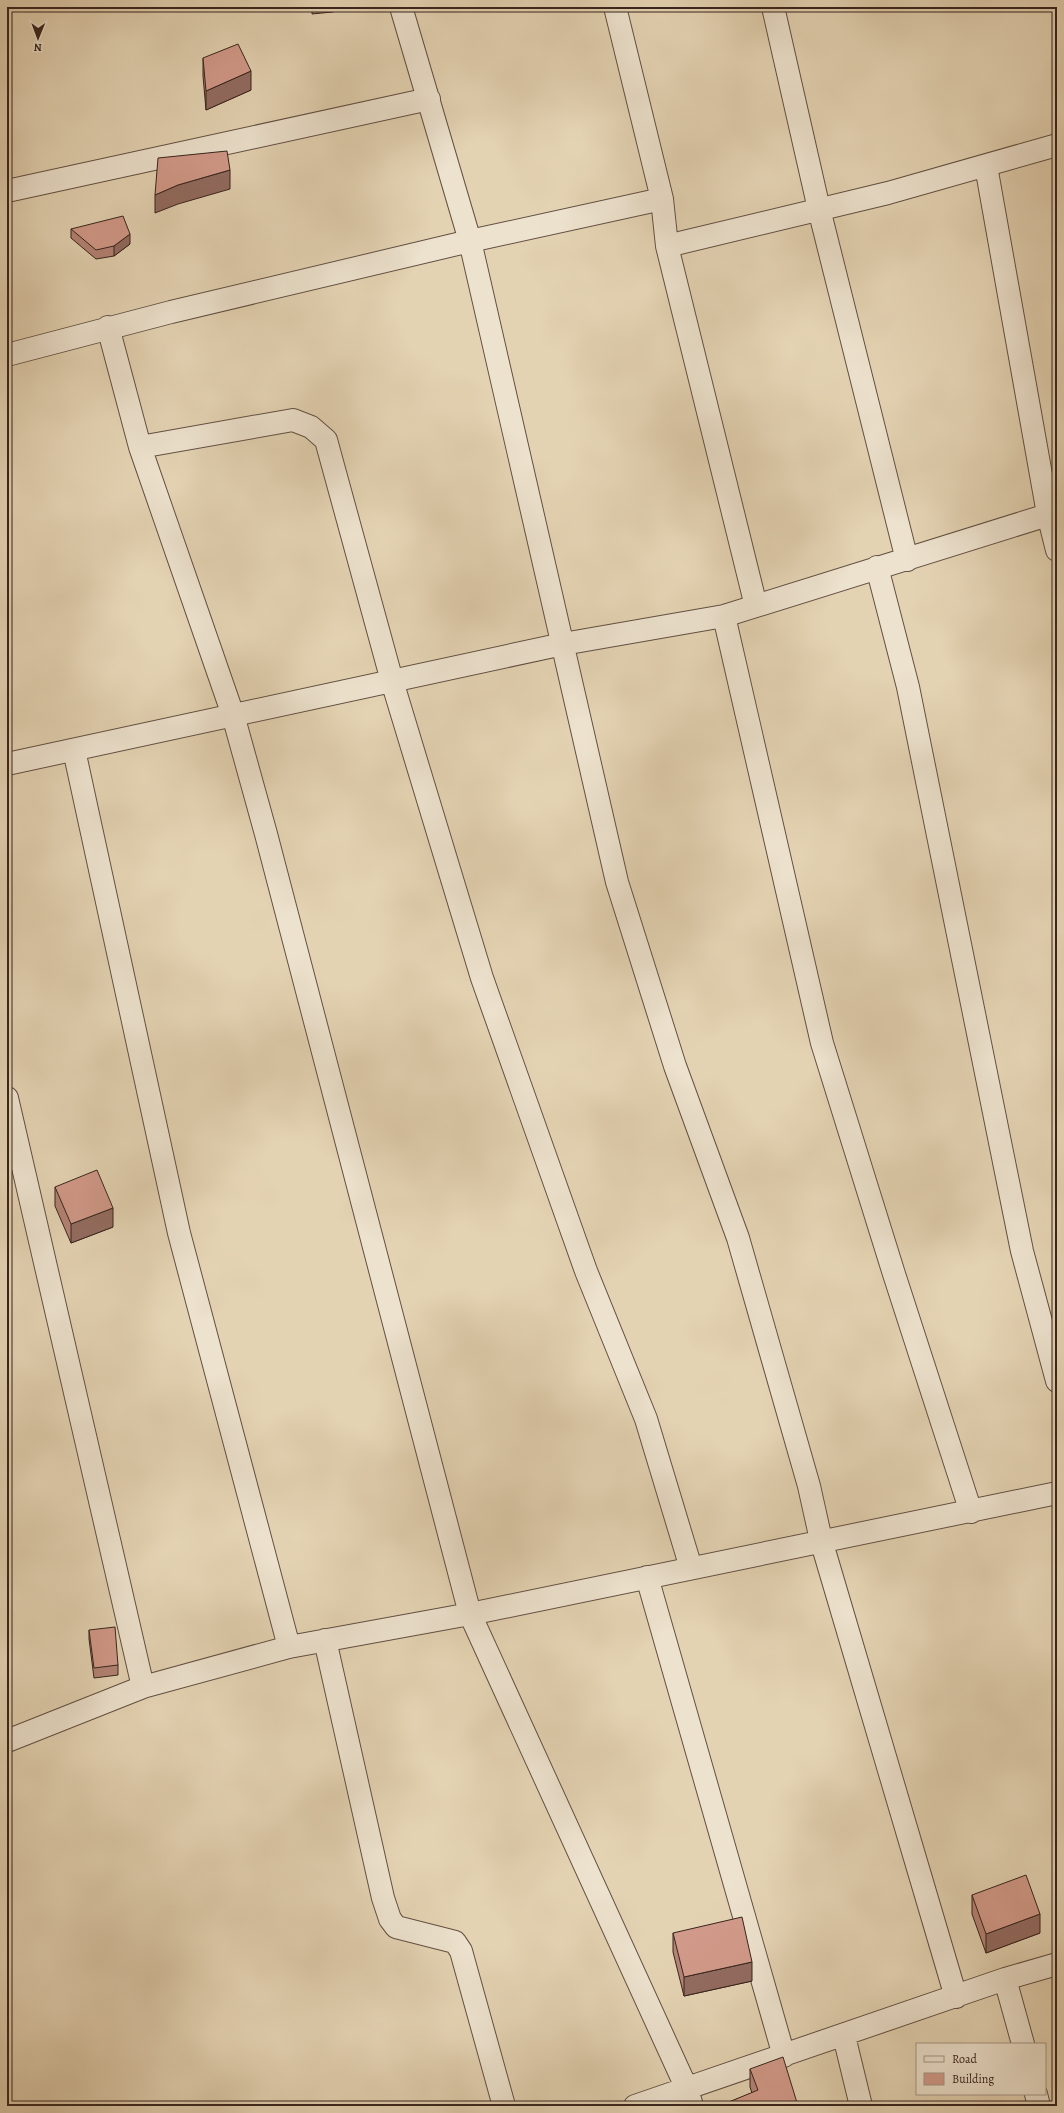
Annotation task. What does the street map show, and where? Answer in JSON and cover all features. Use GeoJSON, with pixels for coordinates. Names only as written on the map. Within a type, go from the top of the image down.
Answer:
{"type":"FeatureCollection","features":[{"type":"Feature","properties":{"kind":"street"},"geometry":{"type":"LineString","coordinates":[[401,7],[470,241],[617,882],[675,1066],[738,1238],[809,1486],[821,1540],[956,1996]]}},
{"type":"Feature","properties":{"kind":"street"},"geometry":{"type":"LineString","coordinates":[[615,7],[662,199],[667,246],[756,606]]}},
{"type":"Feature","properties":{"kind":"street"},"geometry":{"type":"LineString","coordinates":[[773,7],[819,209],[907,560]]}},
{"type":"Feature","properties":{"kind":"street"},"geometry":{"type":"LineString","coordinates":[[7,191],[429,99]]}},
{"type":"Feature","properties":{"kind":"street"},"geometry":{"type":"LineString","coordinates":[[667,246],[888,193],[1057,145]]}},
{"type":"Feature","properties":{"kind":"street"},"geometry":{"type":"LineString","coordinates":[[986,166],[1053,513],[1057,550]]}},
{"type":"Feature","properties":{"kind":"street"},"geometry":{"type":"LineString","coordinates":[[7,355],[108,327],[470,241],[662,199]]}},
{"type":"Feature","properties":{"kind":"street"},"geometry":{"type":"LineString","coordinates":[[108,327],[140,447],[234,715],[470,1614],[689,2098]]}},
{"type":"Feature","properties":{"kind":"street"},"geometry":{"type":"LineString","coordinates":[[140,447],[294,420],[311,427],[326,440],[392,681],[482,978],[586,1271],[646,1419],[691,1568]]}},
{"type":"Feature","properties":{"kind":"street"},"geometry":{"type":"LineString","coordinates":[[7,764],[563,644],[724,616],[877,567],[907,560],[1053,513]]}},
{"type":"Feature","properties":{"kind":"street"},"geometry":{"type":"LineString","coordinates":[[877,567],[908,687],[1022,1251],[1057,1381]]}},
{"type":"Feature","properties":{"kind":"street"},"geometry":{"type":"LineString","coordinates":[[724,616],[822,1043],[894,1274],[971,1512]]}},
{"type":"Feature","properties":{"kind":"street"},"geometry":{"type":"LineString","coordinates":[[74,750],[179,1233],[289,1647]]}},
{"type":"Feature","properties":{"kind":"street"},"geometry":{"type":"LineString","coordinates":[[7,1098],[143,1687]]}},
{"type":"Feature","properties":{"kind":"street"},"geometry":{"type":"LineString","coordinates":[[7,1741],[143,1687],[289,1647],[470,1614],[821,1540],[971,1512],[1057,1493]]}},
{"type":"Feature","properties":{"kind":"street"},"geometry":{"type":"LineString","coordinates":[[647,1577],[784,2056]]}},
{"type":"Feature","properties":{"kind":"street"},"geometry":{"type":"LineString","coordinates":[[325,1640],[390,1919],[396,1927],[455,1942],[461,1951],[504,2106]]}},
{"type":"Feature","properties":{"kind":"street"},"geometry":{"type":"LineString","coordinates":[[635,2106],[689,2098],[784,2056],[1005,1979],[1057,1964]]}},
{"type":"Feature","properties":{"kind":"street"},"geometry":{"type":"LineString","coordinates":[[1005,1979],[1023,2043]]}},
{"type":"Feature","properties":{"kind":"street"},"geometry":{"type":"LineString","coordinates":[[844,2036],[861,2106]]}},
{"type":"Feature","properties":{"kind":"street"},"geometry":{"type":"LineString","coordinates":[[1036,2095],[1039,2106]]}},
{"type":"Feature","properties":{"kind":"building"},"geometry":{"type":"Polygon","coordinates":[[[238,44],[251,71],[206,91],[203,58],[238,44]]]}},
{"type":"Feature","properties":{"kind":"building"},"geometry":{"type":"Polygon","coordinates":[[[227,151],[230,170],[178,185],[155,195],[158,158],[227,151]]]}},
{"type":"Feature","properties":{"kind":"building"},"geometry":{"type":"Polygon","coordinates":[[[123,216],[130,234],[114,246],[96,250],[71,229],[123,216]]]}},
{"type":"Feature","properties":{"kind":"building"},"geometry":{"type":"Polygon","coordinates":[[[97,1170],[113,1208],[71,1224],[55,1187],[97,1170]]]}},
{"type":"Feature","properties":{"kind":"building"},"geometry":{"type":"Polygon","coordinates":[[[115,1627],[118,1665],[94,1668],[89,1630],[115,1627]]]}},
{"type":"Feature","properties":{"kind":"building"},"geometry":{"type":"Polygon","coordinates":[[[1026,1875],[1040,1914],[986,1934],[972,1895],[1026,1875]]]}},
{"type":"Feature","properties":{"kind":"building"},"geometry":{"type":"Polygon","coordinates":[[[742,1917],[752,1962],[684,1977],[673,1933],[742,1917]]]}},
{"type":"Feature","properties":{"kind":"building"},"geometry":{"type":"Polygon","coordinates":[[[783,2057],[798,2106],[725,2106],[724,2104],[758,2090],[750,2069],[783,2057]]]}}]}
